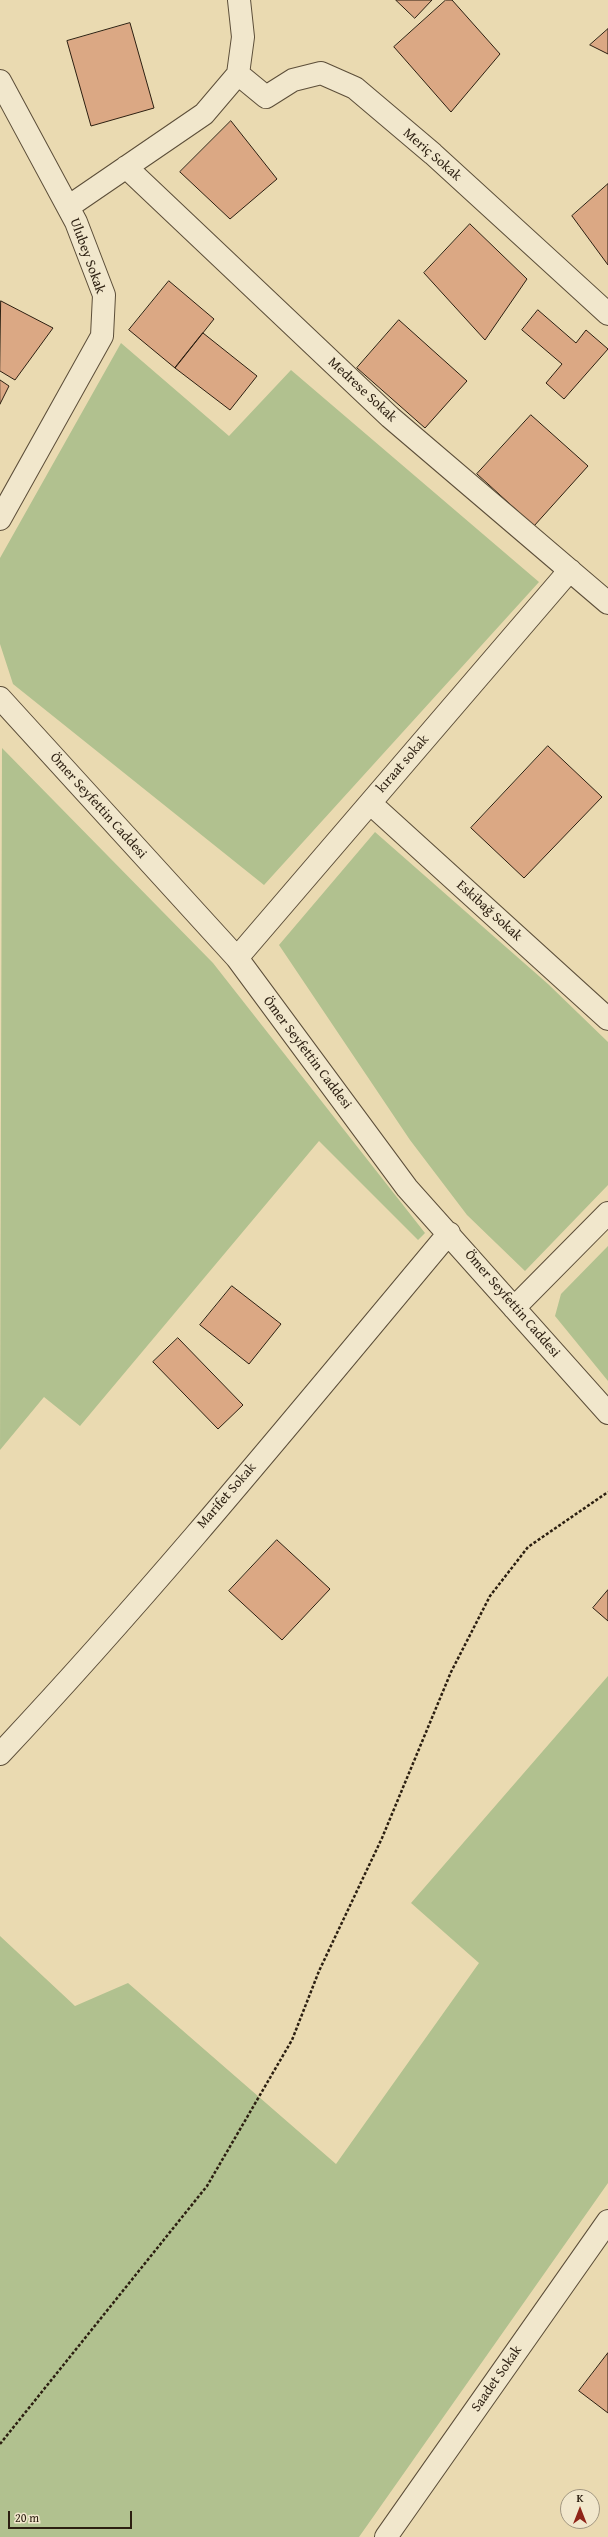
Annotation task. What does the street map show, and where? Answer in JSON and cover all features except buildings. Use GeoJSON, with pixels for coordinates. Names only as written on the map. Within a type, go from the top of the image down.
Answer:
{"type":"FeatureCollection","features":[{"type":"Feature","properties":{"kind":"street"},"geometry":{"type":"LineString","coordinates":[[68,207],[204,114],[238,74],[243,37],[239,0]]}},
{"type":"Feature","properties":{"kind":"street","name":"Meriç Sokak"},"geometry":{"type":"LineString","coordinates":[[238,74],[266,97],[293,80],[321,73],[354,88],[433,154],[608,314]]}},
{"type":"Feature","properties":{"kind":"street","name":"Ulubey Sokak"},"geometry":{"type":"LineString","coordinates":[[0,81],[68,207],[104,295],[102,336],[0,519]]}},
{"type":"Feature","properties":{"kind":"street","name":"Medrese Sokak"},"geometry":{"type":"LineString","coordinates":[[126,168],[390,416],[608,604]]}},
{"type":"Feature","properties":{"kind":"street","name":"kıraat sokak"},"geometry":{"type":"LineString","coordinates":[[236,958],[570,570]]}},
{"type":"Feature","properties":{"kind":"street","name":"Ömer Seyfettin Caddesi"},"geometry":{"type":"LineString","coordinates":[[0,698],[236,958],[407,1188],[449,1233],[608,1413]]}},
{"type":"Feature","properties":{"kind":"street","name":"Eskibağ Sokak"},"geometry":{"type":"LineString","coordinates":[[370,803],[608,1019]]}},
{"type":"Feature","properties":{"kind":"street"},"geometry":{"type":"LineString","coordinates":[[514,1308],[608,1213]]}},
{"type":"Feature","properties":{"kind":"street","name":"Marifet Sokak"},"geometry":{"type":"LineString","coordinates":[[0,1754],[56,1695],[261,1458],[449,1233]]}},
{"type":"Feature","properties":{"kind":"street","name":"Saadet Sokak"},"geometry":{"type":"LineString","coordinates":[[386,2537],[608,2221]]}},
{"type":"Feature","properties":{"kind":"path"},"geometry":{"type":"LineString","coordinates":[[0,2444],[207,2186],[292,2040],[319,1971],[382,1838],[451,1672],[490,1596],[528,1547],[608,1492]]}},
{"type":"Feature","properties":{"kind":"green space"},"geometry":{"type":"Polygon","coordinates":[[[121,343],[229,436],[291,370],[539,582],[264,885],[13,684],[0,644],[0,558],[121,343]]]}},
{"type":"Feature","properties":{"kind":"green space"},"geometry":{"type":"Polygon","coordinates":[[[2,748],[213,963],[425,1233],[418,1240],[319,1141],[80,1426],[44,1397],[0,1450],[2,748]]]}},
{"type":"Feature","properties":{"kind":"green space"},"geometry":{"type":"Polygon","coordinates":[[[375,832],[548,984],[608,1042],[608,1185],[525,1271],[467,1215],[410,1140],[279,945],[375,832]]]}},
{"type":"Feature","properties":{"kind":"green space"},"geometry":{"type":"Polygon","coordinates":[[[608,1246],[608,1381],[555,1316],[561,1294],[608,1246]]]}},
{"type":"Feature","properties":{"kind":"green space"},"geometry":{"type":"Polygon","coordinates":[[[608,1676],[608,2183],[359,2537],[0,2537],[0,1936],[75,2006],[128,1983],[336,2164],[479,1963],[411,1903],[608,1676]]]}}]}
